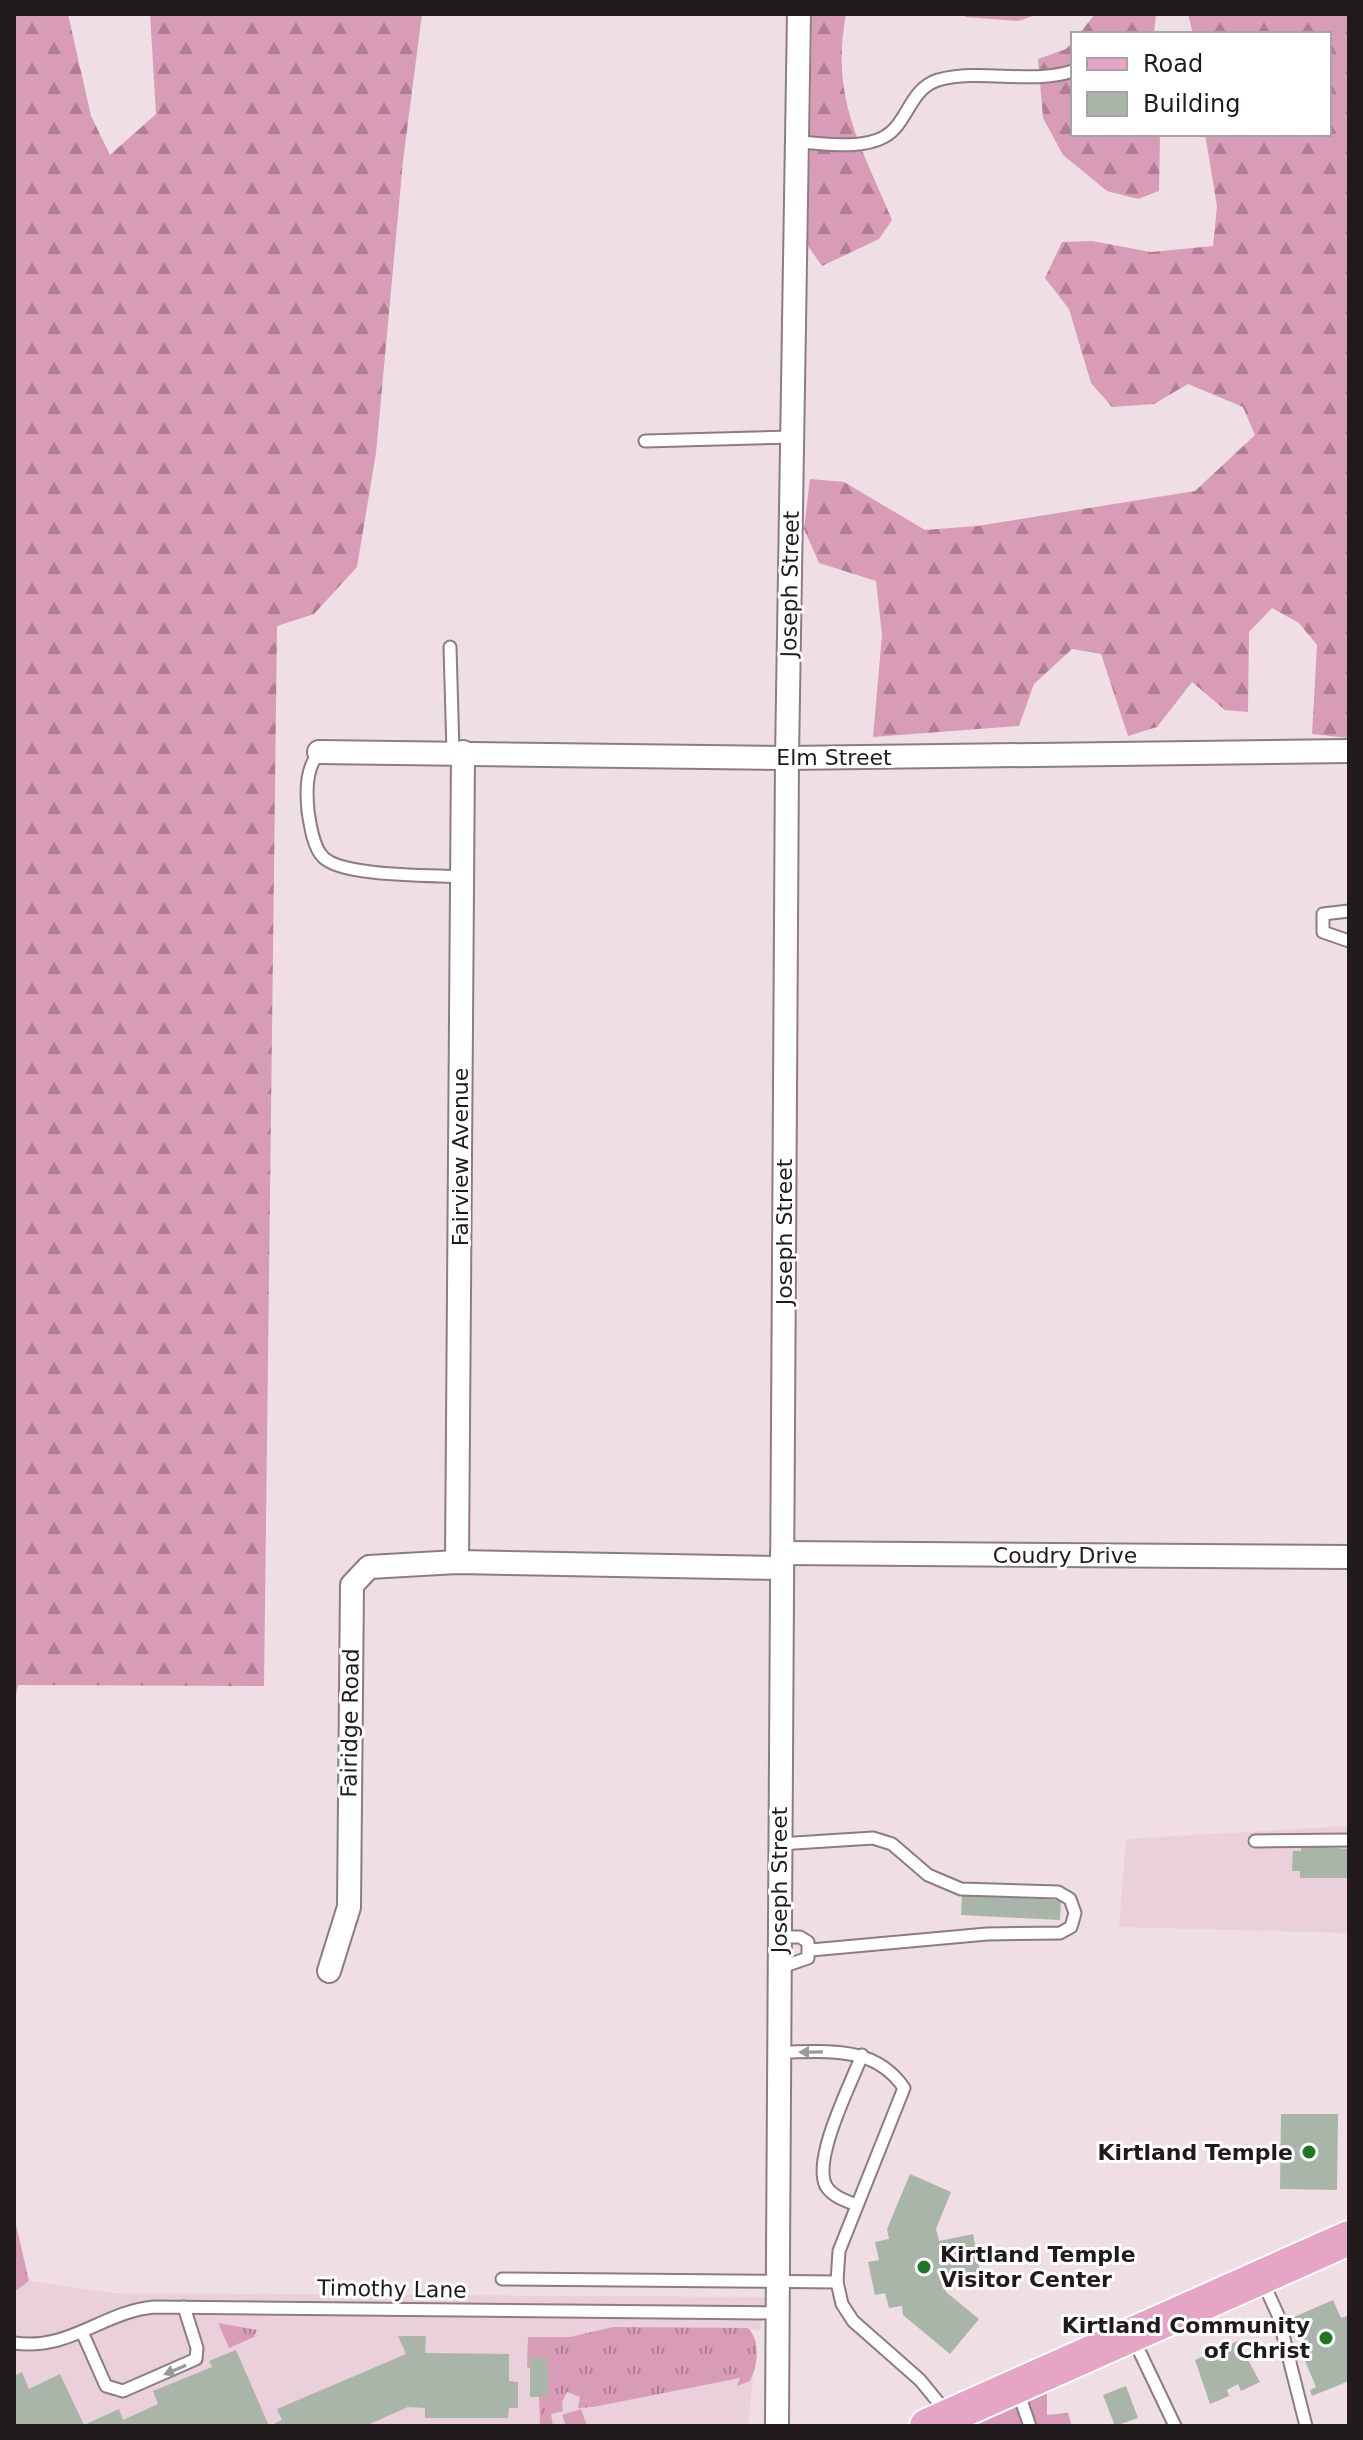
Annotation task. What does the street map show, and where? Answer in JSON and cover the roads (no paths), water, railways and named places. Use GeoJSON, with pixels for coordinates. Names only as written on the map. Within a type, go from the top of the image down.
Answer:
{"type":"FeatureCollection","features":[{"type":"Feature","properties":{"kind":"main road"},"geometry":{"type":"LineString","coordinates":[[939,2421],[1349,2238]]}},
{"type":"Feature","properties":{"kind":"street","name":"Joseph Street"},"geometry":{"type":"LineString","coordinates":[[777,2426],[787,758],[799,14]]}},
{"type":"Feature","properties":{"kind":"street","name":"Elm Street"},"geometry":{"type":"LineString","coordinates":[[319,752],[787,758],[1349,751]]}},
{"type":"Feature","properties":{"kind":"street","name":"Fairview Avenue"},"geometry":{"type":"LineString","coordinates":[[457,1562],[462,877],[458,752]]}},
{"type":"Feature","properties":{"kind":"street","name":"Coudry Drive"},"geometry":{"type":"LineString","coordinates":[[457,1562],[1349,1557]]}},
{"type":"Feature","properties":{"kind":"street","name":"Fairidge Road"},"geometry":{"type":"LineString","coordinates":[[329,1971],[349,1907],[352,1585],[369,1567],[457,1562]]}},
{"type":"Feature","properties":{"kind":"lane"},"geometry":{"type":"LineString","coordinates":[[798,142],[865,143],[883,138],[897,127],[919,91],[935,81],[954,77],[1045,78],[1071,72]]}},
{"type":"Feature","properties":{"kind":"lane"},"geometry":{"type":"LineString","coordinates":[[645,441],[792,437]]}},
{"type":"Feature","properties":{"kind":"lane"},"geometry":{"type":"LineString","coordinates":[[450,647],[458,752]]}},
{"type":"Feature","properties":{"kind":"lane"},"geometry":{"type":"LineString","coordinates":[[319,752],[310,764],[307,779],[308,813],[316,847],[324,859],[355,869],[462,877]]}},
{"type":"Feature","properties":{"kind":"lane"},"geometry":{"type":"LineString","coordinates":[[1349,911],[1323,914],[1320,924],[1323,932],[1349,941]]}},
{"type":"Feature","properties":{"kind":"lane"},"geometry":{"type":"LineString","coordinates":[[779,1844],[873,1838],[892,1844],[928,1875],[961,1889],[1058,1892],[1070,1899],[1075,1913],[1071,1927],[1060,1933],[987,1934],[811,1950]]}},
{"type":"Feature","properties":{"kind":"lane"},"geometry":{"type":"LineString","coordinates":[[1255,1841],[1349,1840]]}},
{"type":"Feature","properties":{"kind":"lane"},"geometry":{"type":"LineString","coordinates":[[779,1937],[800,1937],[808,1942],[811,1950],[808,1958],[801,1963],[779,1968]]}},
{"type":"Feature","properties":{"kind":"lane"},"geometry":{"type":"LineString","coordinates":[[778,2052],[862,2055],[888,2069],[904,2088],[839,2251],[837,2282],[842,2304],[853,2321],[920,2380],[939,2421]]}},
{"type":"Feature","properties":{"kind":"lane"},"geometry":{"type":"LineString","coordinates":[[857,2205],[835,2196],[822,2175],[823,2156],[862,2055]]}},
{"type":"Feature","properties":{"kind":"lane"},"geometry":{"type":"LineString","coordinates":[[502,2279],[777,2285],[837,2282]]}},
{"type":"Feature","properties":{"kind":"lane"},"geometry":{"type":"LineString","coordinates":[[1262,2279],[1278,2315],[1306,2426]]}},
{"type":"Feature","properties":{"kind":"lane"},"geometry":{"type":"LineString","coordinates":[[82,2332],[106,2386],[123,2391],[196,2359],[197,2348],[184,2307]]}},
{"type":"Feature","properties":{"kind":"lane","name":"Timothy Lane"},"geometry":{"type":"LineString","coordinates":[[14,2343],[54,2344],[138,2309],[184,2307],[777,2313]]}},
{"type":"Feature","properties":{"kind":"lane"},"geometry":{"type":"LineString","coordinates":[[1132,2336],[1175,2426]]}},
{"type":"Feature","properties":{"kind":"lane"},"geometry":{"type":"LineString","coordinates":[[1017,2387],[1030,2426]]}},
{"type":"Feature","properties":{"kind":"place","name":"Kirtland Temple"},"geometry":{"type":"Point","coordinates":[1309,2152]}},
{"type":"Feature","properties":{"kind":"place","name":"Kirtland Temple Visitor Center"},"geometry":{"type":"Point","coordinates":[924,2267]}},
{"type":"Feature","properties":{"kind":"place","name":"Kirtland Community of Christ"},"geometry":{"type":"Point","coordinates":[1326,2338]}}]}
